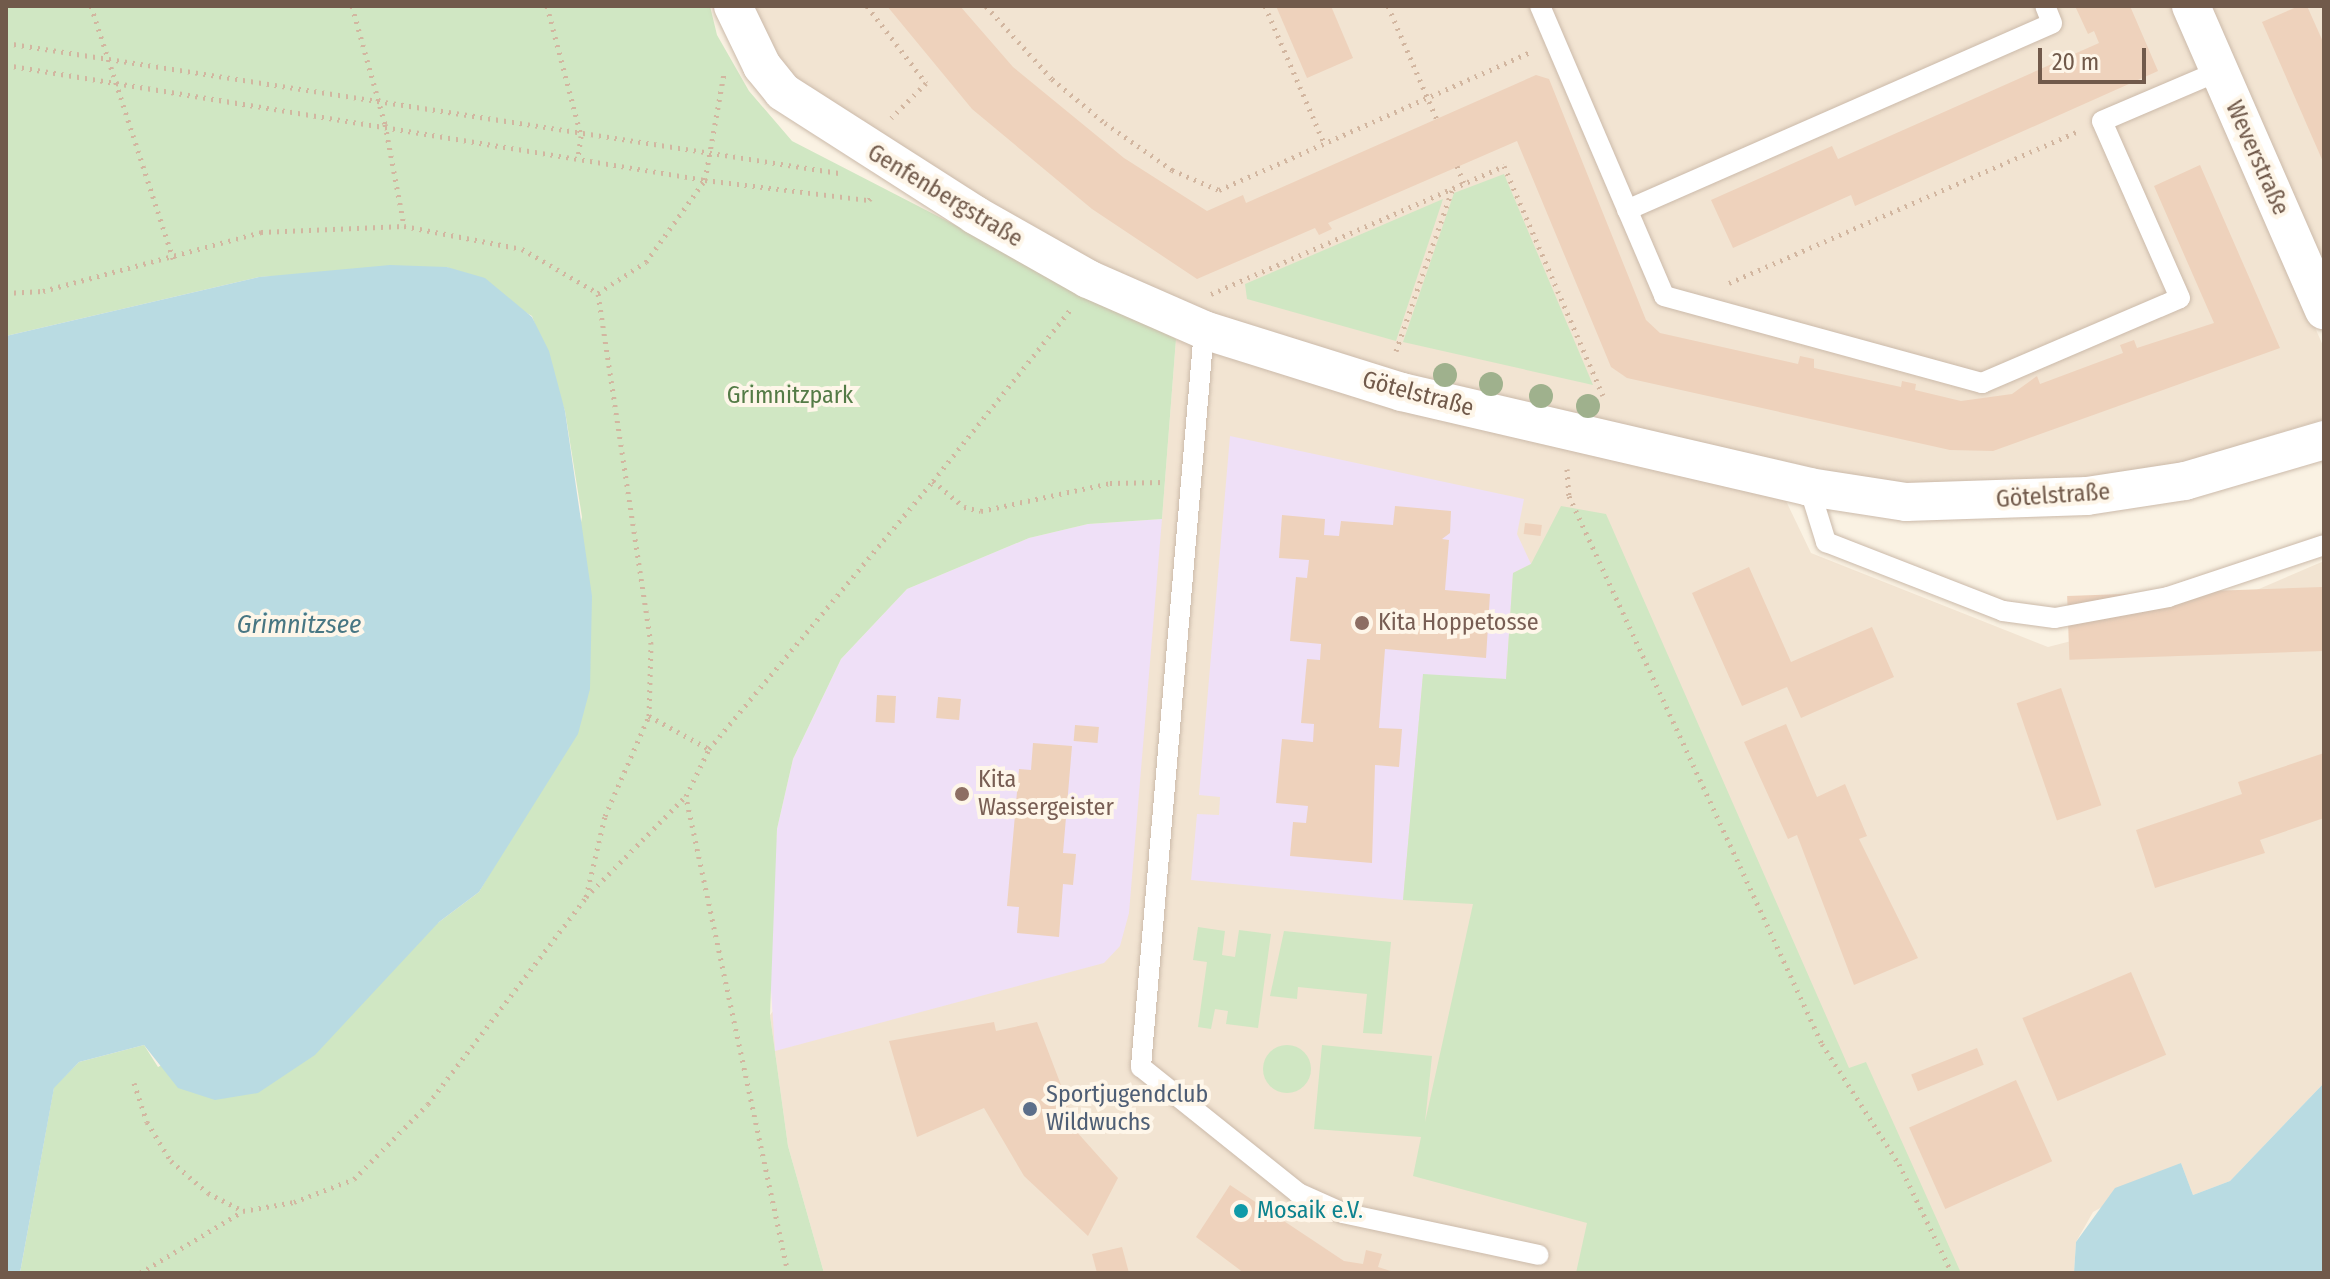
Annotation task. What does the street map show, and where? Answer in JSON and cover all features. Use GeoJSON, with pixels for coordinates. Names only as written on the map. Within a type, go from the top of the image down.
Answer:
{"type":"FeatureCollection","features":[{"type":"Feature","properties":{"kind":"street","name":"Genfenbergstraße"},"geometry":{"type":"LineString","coordinates":[[733,6],[762,66],[810,115],[1088,279],[1205,313]]}},
{"type":"Feature","properties":{"kind":"street","name":"Weverstraße"},"geometry":{"type":"LineString","coordinates":[[2191,6],[2324,310]]}},
{"type":"Feature","properties":{"kind":"street","name":"Götelstraße"},"geometry":{"type":"LineString","coordinates":[[1205,313],[1402,392],[1809,487],[1906,502],[2087,496],[2185,481],[2324,440]]}},
{"type":"Feature","properties":{"kind":"lane"},"geometry":{"type":"LineString","coordinates":[[1540,6],[1664,296],[1982,383],[2180,298],[2102,121],[2219,71]]}},
{"type":"Feature","properties":{"kind":"lane"},"geometry":{"type":"LineString","coordinates":[[1627,210],[2052,23],[2045,6]]}},
{"type":"Feature","properties":{"kind":"lane"},"geometry":{"type":"LineString","coordinates":[[1205,313],[1141,1067],[1298,1193],[1343,1213],[1539,1255]]}},
{"type":"Feature","properties":{"kind":"lane"},"geometry":{"type":"LineString","coordinates":[[1809,487],[1826,542],[2003,611],[2055,618],[2168,597],[2324,545]]}},
{"type":"Feature","properties":{"kind":"path"},"geometry":{"type":"LineString","coordinates":[[91,6],[108,61],[110,80],[173,259]]}},
{"type":"Feature","properties":{"kind":"path"},"geometry":{"type":"LineString","coordinates":[[352,6],[381,106],[404,226]]}},
{"type":"Feature","properties":{"kind":"path"},"geometry":{"type":"LineString","coordinates":[[547,6],[581,136],[578,157]]}},
{"type":"Feature","properties":{"kind":"path"},"geometry":{"type":"LineString","coordinates":[[867,6],[926,83],[886,123]]}},
{"type":"Feature","properties":{"kind":"path"},"geometry":{"type":"LineString","coordinates":[[986,6],[1052,79],[1105,123],[1172,170],[1219,190],[1555,41]]}},
{"type":"Feature","properties":{"kind":"path"},"geometry":{"type":"LineString","coordinates":[[1265,6],[1324,143]]}},
{"type":"Feature","properties":{"kind":"path"},"geometry":{"type":"LineString","coordinates":[[1388,6],[1437,120]]}},
{"type":"Feature","properties":{"kind":"path"},"geometry":{"type":"LineString","coordinates":[[6,43],[835,177],[848,163]]}},
{"type":"Feature","properties":{"kind":"path"},"geometry":{"type":"LineString","coordinates":[[598,293],[646,262],[705,180],[713,158],[726,60]]}},
{"type":"Feature","properties":{"kind":"path"},"geometry":{"type":"LineString","coordinates":[[6,65],[385,124],[705,180],[869,200],[881,183]]}},
{"type":"Feature","properties":{"kind":"path"},"geometry":{"type":"LineString","coordinates":[[1685,302],[2102,121]]}},
{"type":"Feature","properties":{"kind":"path"},"geometry":{"type":"LineString","coordinates":[[1457,166],[1464,183]]}},
{"type":"Feature","properties":{"kind":"path"},"geometry":{"type":"LineString","coordinates":[[1205,313],[1504,166],[1603,396]]}},
{"type":"Feature","properties":{"kind":"path"},"geometry":{"type":"LineString","coordinates":[[1396,351],[1452,189]]}},
{"type":"Feature","properties":{"kind":"path"},"geometry":{"type":"LineString","coordinates":[[6,293],[43,291],[173,259],[261,232],[404,226],[522,249],[598,293]]}},
{"type":"Feature","properties":{"kind":"path"},"geometry":{"type":"LineString","coordinates":[[140,1273],[243,1211],[294,1202],[354,1179],[428,1104],[586,897],[686,796],[709,749],[933,481],[1076,302],[1088,279]]}},
{"type":"Feature","properties":{"kind":"path"},"geometry":{"type":"LineString","coordinates":[[586,897],[605,816],[649,716],[651,644],[644,579],[598,293]]}},
{"type":"Feature","properties":{"kind":"path"},"geometry":{"type":"LineString","coordinates":[[1563,430],[1569,496],[1822,1044],[1899,1164],[1952,1273]]}},
{"type":"Feature","properties":{"kind":"path"},"geometry":{"type":"LineString","coordinates":[[933,481],[964,507],[981,511],[1110,483],[1189,481]]}},
{"type":"Feature","properties":{"kind":"path"},"geometry":{"type":"LineString","coordinates":[[649,716],[709,749]]}},
{"type":"Feature","properties":{"kind":"path"},"geometry":{"type":"LineString","coordinates":[[686,796],[788,1273]]}},
{"type":"Feature","properties":{"kind":"path"},"geometry":{"type":"LineString","coordinates":[[134,1083],[147,1122],[171,1161],[208,1193],[243,1211]]}},
{"type":"Feature","properties":{"kind":"shaded area"},"geometry":{"type":"Polygon","coordinates":[[[754,6],[2174,6],[2324,348],[2324,419],[2146,474],[1935,488],[1869,480],[1400,376],[1214,317],[1124,279],[968,190],[801,86],[775,54],[754,6]]]}},
{"type":"Feature","properties":{"kind":"shaded area"},"geometry":{"type":"Polygon","coordinates":[[[2208,6],[2324,6],[2324,270],[2208,6]]]}},
{"type":"Feature","properties":{"kind":"shaded area"},"geometry":{"type":"Polygon","coordinates":[[[1176,339],[1786,501],[1811,553],[2048,647],[2238,598],[2324,561],[2324,1083],[2230,1181],[2193,1195],[2181,1163],[2093,1212],[2076,1242],[2074,1273],[824,1273],[788,1146],[770,1015],[1162,519],[1176,339]]]}},
{"type":"Feature","properties":{"kind":"shaded area","name":"Kita Hoppetosse"},"geometry":{"type":"Polygon","coordinates":[[[1230,436],[1524,499],[1517,534],[1531,564],[1513,573],[1506,679],[1423,675],[1403,900],[1191,880],[1197,814],[1219,815],[1220,797],[1199,795],[1230,436]]]}},
{"type":"Feature","properties":{"kind":"shaded area","name":"Kita Wassergeister"},"geometry":{"type":"Polygon","coordinates":[[[1162,519],[1129,913],[1120,946],[1104,963],[775,1051],[768,943],[777,829],[793,759],[841,659],[907,589],[1029,538],[1088,524],[1162,519]]]}},
{"type":"Feature","properties":{"kind":"green space","name":"Grimnitzpark"},"geometry":{"type":"Polygon","coordinates":[[[6,6],[710,6],[717,35],[749,91],[792,141],[1176,339],[1162,519],[1088,524],[1029,538],[907,589],[841,659],[793,759],[777,829],[770,1015],[788,1146],[824,1273],[20,1273],[54,1087],[79,1062],[144,1045],[158,1067],[439,922],[479,892],[527,811],[582,517],[565,411],[532,316],[447,267],[259,277],[6,336],[6,6]]]}},
{"type":"Feature","properties":{"kind":"green space"},"geometry":{"type":"Polygon","coordinates":[[[1504,174],[1593,385],[1403,342],[1454,193],[1504,174]]]}},
{"type":"Feature","properties":{"kind":"green space"},"geometry":{"type":"Polygon","coordinates":[[[1443,199],[1396,341],[1247,299],[1245,284],[1443,199]]]}},
{"type":"Feature","properties":{"kind":"green space"},"geometry":{"type":"Polygon","coordinates":[[[1561,506],[1606,514],[1849,1068],[1866,1062],[1961,1273],[1576,1273],[1587,1223],[1413,1176],[1421,1137],[1314,1129],[1322,1045],[1432,1056],[1425,1122],[1473,904],[1403,900],[1423,674],[1506,679],[1513,573],[1531,564],[1561,506]]]}},
{"type":"Feature","properties":{"kind":"green space"},"geometry":{"type":"Polygon","coordinates":[[[1198,927],[1225,931],[1222,955],[1235,957],[1239,930],[1271,934],[1258,1028],[1226,1024],[1228,1011],[1215,1009],[1211,1029],[1198,1027],[1207,962],[1193,960],[1198,927]]]}},
{"type":"Feature","properties":{"kind":"green space"},"geometry":{"type":"Polygon","coordinates":[[[1284,931],[1391,942],[1382,1034],[1363,1033],[1367,994],[1298,987],[1297,999],[1270,996],[1284,931]]]}},
{"type":"Feature","properties":{"kind":"green space"},"geometry":{"type":"Polygon","coordinates":[[[1287,1045],[1304,1052],[1311,1069],[1304,1086],[1287,1093],[1270,1086],[1263,1069],[1270,1052],[1287,1045]]]}},
{"type":"Feature","properties":{"kind":"water","name":"Grimnitzsee"},"geometry":{"type":"Polygon","coordinates":[[[390,265],[447,267],[485,278],[532,317],[549,351],[565,411],[592,596],[590,689],[578,734],[479,892],[439,922],[315,1055],[258,1093],[215,1100],[178,1088],[144,1045],[79,1062],[54,1088],[20,1273],[6,1273],[6,336],[259,277],[390,265]]]}},
{"type":"Feature","properties":{"kind":"water"},"geometry":{"type":"Polygon","coordinates":[[[2324,1083],[2324,1273],[2074,1273],[2076,1242],[2115,1188],[2181,1163],[2193,1195],[2230,1181],[2324,1083]]]}},
{"type":"Feature","properties":{"kind":"building"},"geometry":{"type":"Polygon","coordinates":[[[887,6],[960,6],[1013,67],[1124,158],[1207,211],[1243,195],[1246,203],[1536,75],[1549,79],[1646,320],[1660,333],[1798,364],[1800,356],[1814,359],[1814,368],[1901,387],[1902,381],[1916,384],[1915,390],[1961,401],[2012,394],[2037,376],[2040,384],[2123,353],[2120,345],[2134,340],[2137,348],[2214,323],[2154,186],[2200,165],[2280,348],[1993,451],[1950,450],[1627,378],[1611,367],[1517,141],[1328,223],[1332,229],[1319,235],[1315,228],[1197,279],[1092,209],[972,109],[887,6]]]}},
{"type":"Feature","properties":{"kind":"building"},"geometry":{"type":"Polygon","coordinates":[[[1276,6],[1331,6],[1353,58],[1307,78],[1276,6]]]}},
{"type":"Feature","properties":{"kind":"building"},"geometry":{"type":"Polygon","coordinates":[[[2075,6],[2130,6],[2158,71],[1855,206],[1851,195],[1733,248],[1711,200],[1832,146],[1838,159],[2099,43],[2094,31],[2088,34],[2075,6]]]}},
{"type":"Feature","properties":{"kind":"building"},"geometry":{"type":"Polygon","coordinates":[[[2299,6],[2307,6],[2324,44],[2324,164],[2262,22],[2299,6]]]}},
{"type":"Feature","properties":{"kind":"building"},"geometry":{"type":"Polygon","coordinates":[[[1395,506],[1451,511],[1450,533],[1442,539],[1449,540],[1445,590],[1490,594],[1486,658],[1385,649],[1379,728],[1402,729],[1399,767],[1375,765],[1372,863],[1290,856],[1293,822],[1306,823],[1308,806],[1276,803],[1282,739],[1313,742],[1314,724],[1301,723],[1307,659],[1320,660],[1321,644],[1290,641],[1296,577],[1307,578],[1309,560],[1279,558],[1282,515],[1325,519],[1324,535],[1339,536],[1341,521],[1393,525],[1395,506]]]}},
{"type":"Feature","properties":{"kind":"building"},"geometry":{"type":"Polygon","coordinates":[[[1525,523],[1542,525],[1541,536],[1524,534],[1525,523]]]}},
{"type":"Feature","properties":{"kind":"building"},"geometry":{"type":"Polygon","coordinates":[[[1749,567],[1791,662],[1872,627],[1894,677],[1801,718],[1787,687],[1742,706],[1692,593],[1749,567]]]}},
{"type":"Feature","properties":{"kind":"building"},"geometry":{"type":"Polygon","coordinates":[[[2322,587],[2324,651],[2069,660],[2067,596],[2322,587]]]}},
{"type":"Feature","properties":{"kind":"building"},"geometry":{"type":"Polygon","coordinates":[[[2061,688],[2101,805],[2057,821],[2017,703],[2061,688]]]}},
{"type":"Feature","properties":{"kind":"building"},"geometry":{"type":"Polygon","coordinates":[[[877,695],[896,696],[895,723],[876,722],[877,695]]]}},
{"type":"Feature","properties":{"kind":"building"},"geometry":{"type":"Polygon","coordinates":[[[938,697],[961,699],[959,720],[936,718],[938,697]]]}},
{"type":"Feature","properties":{"kind":"building"},"geometry":{"type":"Polygon","coordinates":[[[1786,724],[1817,797],[1845,784],[1867,836],[1859,839],[1918,958],[1854,985],[1797,835],[1788,839],[1744,742],[1786,724]]]}},
{"type":"Feature","properties":{"kind":"building"},"geometry":{"type":"Polygon","coordinates":[[[1075,725],[1099,727],[1098,743],[1074,741],[1075,725]]]}},
{"type":"Feature","properties":{"kind":"building"},"geometry":{"type":"Polygon","coordinates":[[[1033,743],[1072,746],[1063,853],[1076,854],[1073,885],[1063,884],[1059,937],[1017,933],[1019,907],[1007,906],[1019,769],[1031,770],[1033,743]]]}},
{"type":"Feature","properties":{"kind":"building"},"geometry":{"type":"Polygon","coordinates":[[[2324,753],[2324,818],[2260,840],[2265,853],[2155,888],[2136,830],[2242,794],[2238,782],[2324,753]]]}},
{"type":"Feature","properties":{"kind":"building"},"geometry":{"type":"Polygon","coordinates":[[[2131,972],[2166,1055],[2058,1101],[2022,1018],[2131,972]]]}},
{"type":"Feature","properties":{"kind":"building"},"geometry":{"type":"Polygon","coordinates":[[[994,1022],[996,1031],[1037,1022],[1069,1106],[1059,1112],[1118,1178],[1088,1236],[1024,1176],[984,1108],[917,1137],[889,1041],[994,1022]]]}},
{"type":"Feature","properties":{"kind":"building"},"geometry":{"type":"Polygon","coordinates":[[[1977,1048],[1984,1065],[1918,1091],[1911,1075],[1977,1048]]]}},
{"type":"Feature","properties":{"kind":"building"},"geometry":{"type":"Polygon","coordinates":[[[2016,1080],[2052,1161],[1945,1209],[1909,1128],[2016,1080]]]}},
{"type":"Feature","properties":{"kind":"building","name":"Mosaik e.V."},"geometry":{"type":"Polygon","coordinates":[[[1230,1185],[1344,1261],[1363,1264],[1366,1250],[1382,1254],[1378,1267],[1397,1273],[1244,1273],[1196,1237],[1230,1185]]]}},
{"type":"Feature","properties":{"kind":"building"},"geometry":{"type":"Polygon","coordinates":[[[1122,1247],[1129,1273],[1097,1273],[1092,1254],[1122,1247]]]}},
{"type":"Feature","properties":{"kind":"place","name":"Kita Hoppetosse"},"geometry":{"type":"Point","coordinates":[1362,623]}},
{"type":"Feature","properties":{"kind":"place","name":"Kita Wassergeister"},"geometry":{"type":"Point","coordinates":[962,794]}},
{"type":"Feature","properties":{"kind":"place","name":"Sportjugendclub Wildwuchs"},"geometry":{"type":"Point","coordinates":[1030,1109]}},
{"type":"Feature","properties":{"kind":"place","name":"Mosaik e.V."},"geometry":{"type":"Point","coordinates":[1241,1211]}}]}
